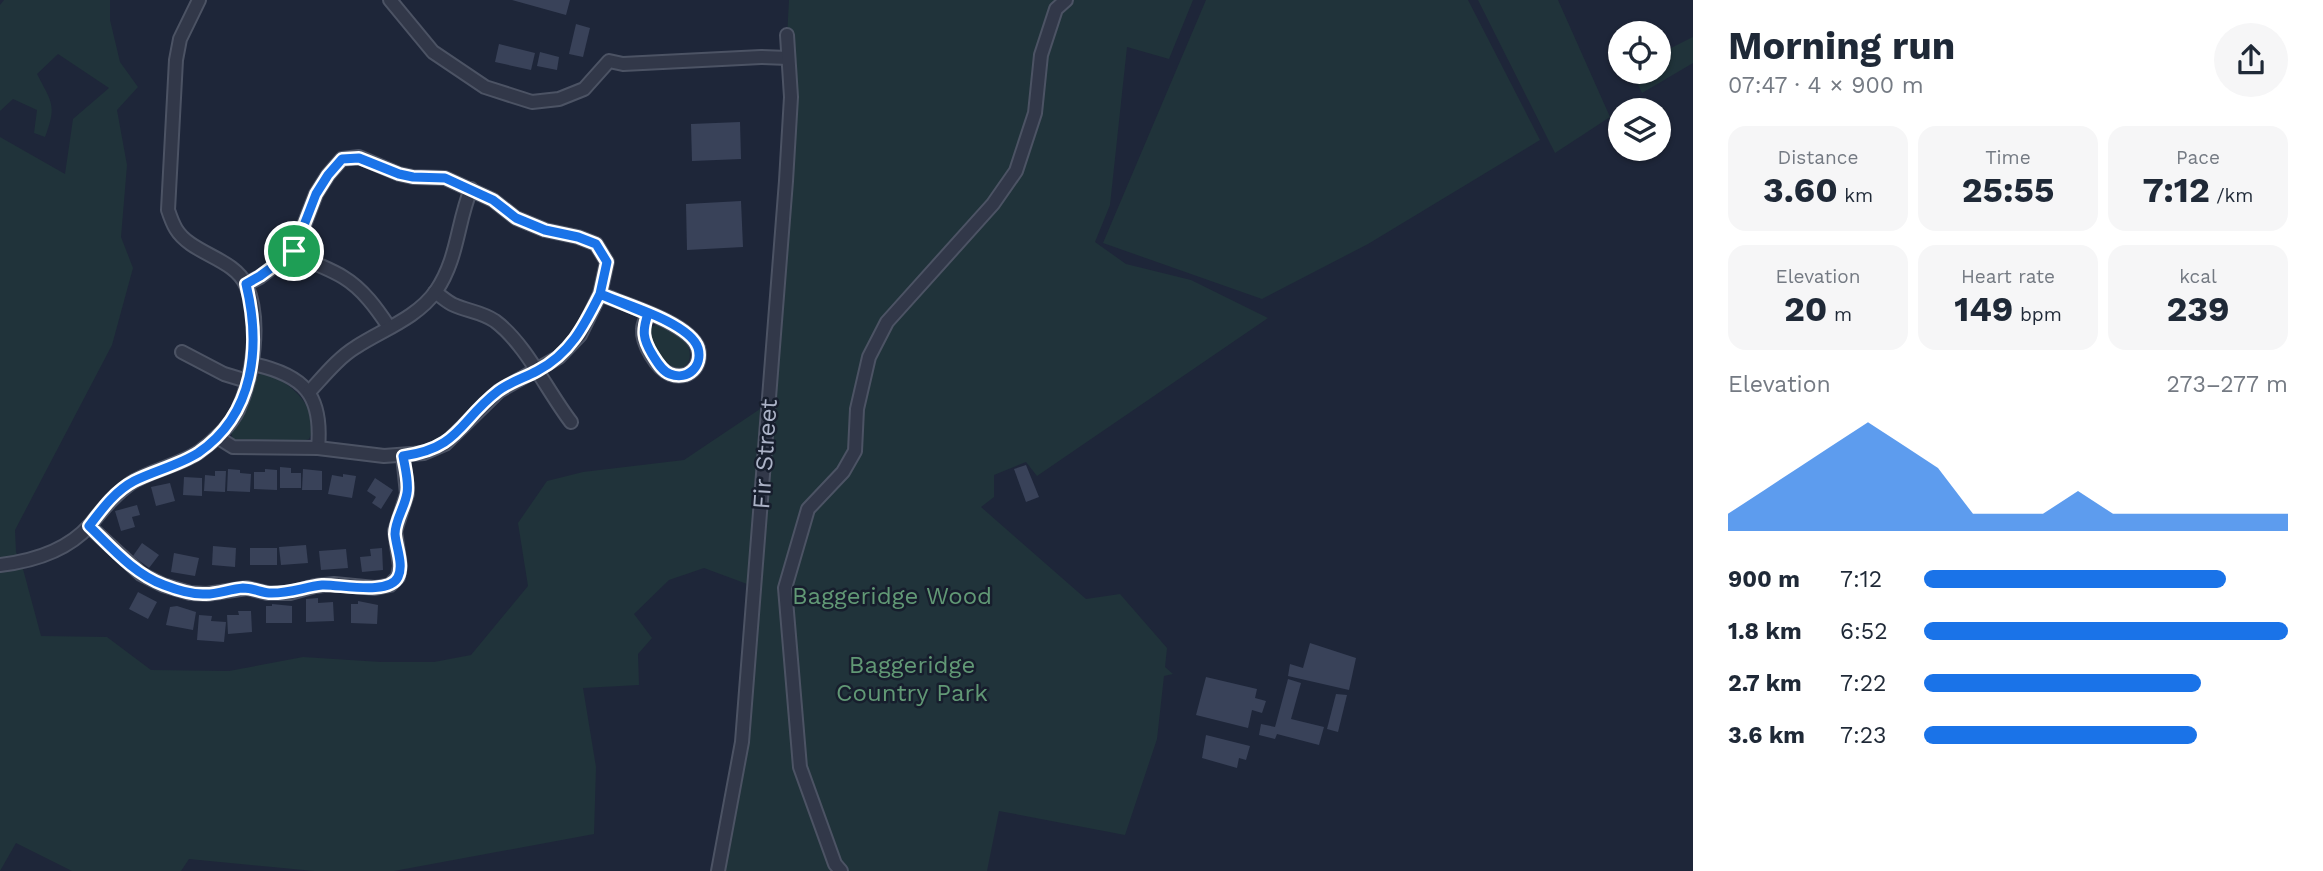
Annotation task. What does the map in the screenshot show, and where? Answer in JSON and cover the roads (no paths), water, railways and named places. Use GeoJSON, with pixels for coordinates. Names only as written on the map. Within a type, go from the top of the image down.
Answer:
{"type":"FeatureCollection","features":[{"type":"Feature","properties":{"kind":"street"},"geometry":{"type":"LineString","coordinates":[[0,565],[26,562],[47,555],[71,541],[89,526],[106,503],[132,482],[197,453],[217,437],[238,411],[253,364],[255,346],[252,310],[246,284],[232,268],[202,251],[177,231],[168,210],[176,60],[180,39],[199,0]]}},
{"type":"Feature","properties":{"kind":"street"},"geometry":{"type":"LineString","coordinates":[[390,0],[433,52],[485,87],[532,102],[559,99],[584,89],[608,61],[623,64],[788,58]]}},
{"type":"Feature","properties":{"kind":"street"},"geometry":{"type":"LineString","coordinates":[[841,871],[835,864],[800,767],[785,588],[808,509],[843,472],[855,451],[857,409],[869,357],[887,322],[993,204],[1016,171],[1035,113],[1041,55],[1056,9],[1066,0]]}},
{"type":"Feature","properties":{"kind":"street","name":"Fir Street"},"geometry":{"type":"LineString","coordinates":[[718,871],[742,741],[786,181],[791,97],[787,35]]}},
{"type":"Feature","properties":{"kind":"street"},"geometry":{"type":"LineString","coordinates":[[217,437],[233,447],[244,449],[318,448],[384,456],[424,453],[445,444],[499,391],[559,357],[580,335],[600,294],[607,262],[596,244],[545,230],[516,218],[493,200],[445,178],[413,177],[359,158],[342,159],[316,194],[294,251],[246,284]]}},
{"type":"Feature","properties":{"kind":"street"},"geometry":{"type":"LineString","coordinates":[[309,391],[353,348],[410,316],[435,292],[450,264],[460,235],[464,206],[471,189]]}},
{"type":"Feature","properties":{"kind":"street"},"geometry":{"type":"LineString","coordinates":[[294,251],[309,262],[344,278],[375,305],[389,327]]}},
{"type":"Feature","properties":{"kind":"street"},"geometry":{"type":"LineString","coordinates":[[435,292],[454,305],[492,319],[508,332],[538,371],[552,397],[571,422]]}},
{"type":"Feature","properties":{"kind":"street"},"geometry":{"type":"LineString","coordinates":[[600,294],[648,314],[684,330],[699,350],[699,362],[687,375],[668,373],[658,364],[645,341],[643,328],[648,314]]}},
{"type":"Feature","properties":{"kind":"street"},"geometry":{"type":"LineString","coordinates":[[182,352],[224,374],[247,381]]}},
{"type":"Feature","properties":{"kind":"street"},"geometry":{"type":"LineString","coordinates":[[253,364],[275,369],[309,391],[320,426],[318,448]]}},
{"type":"Feature","properties":{"kind":"street"},"geometry":{"type":"LineString","coordinates":[[89,526],[141,573],[163,585],[190,593],[207,594],[247,588],[267,593],[290,593],[334,584],[375,587],[390,584],[398,577],[400,566],[395,531],[407,494],[403,456]]}},
{"type":"Feature","properties":{"kind":"park label","name":"Baggeridge Wood"},"geometry":{"type":"Point","coordinates":[892,596]}},
{"type":"Feature","properties":{"kind":"park label","name":"Baggeridge Country Park"},"geometry":{"type":"Point","coordinates":[912,679]}}]}
